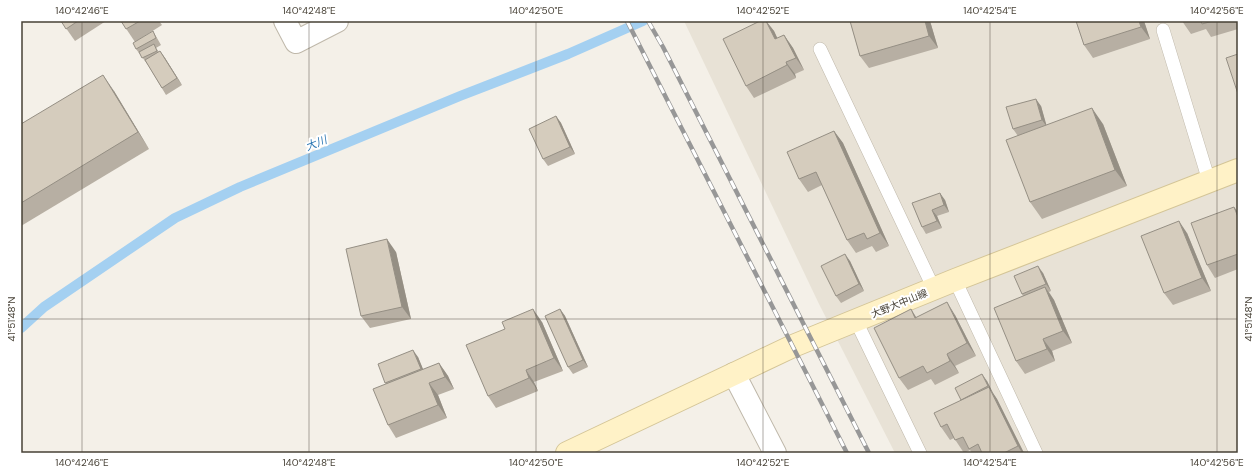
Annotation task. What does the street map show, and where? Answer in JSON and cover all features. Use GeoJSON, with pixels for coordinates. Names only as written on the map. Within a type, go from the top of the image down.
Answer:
{"type":"FeatureCollection","features":[{"type":"Feature","properties":{"kind":"main road","name":"大野大中山線"},"geometry":{"type":"LineString","coordinates":[[566,453],[793,346],[955,280],[1238,170]]}},
{"type":"Feature","properties":{"kind":"street"},"geometry":{"type":"LineString","coordinates":[[285,21],[296,42],[337,21]]}},
{"type":"Feature","properties":{"kind":"street"},"geometry":{"type":"LineString","coordinates":[[734,374],[775,453]]}},
{"type":"Feature","properties":{"kind":"lane"},"geometry":{"type":"LineString","coordinates":[[1163,30],[1209,182]]}},
{"type":"Feature","properties":{"kind":"lane"},"geometry":{"type":"LineString","coordinates":[[820,49],[934,289]]}},
{"type":"Feature","properties":{"kind":"lane"},"geometry":{"type":"LineString","coordinates":[[955,280],[1036,453]]}},
{"type":"Feature","properties":{"kind":"lane"},"geometry":{"type":"LineString","coordinates":[[856,321],[920,453]]}},
{"type":"Feature","properties":{"kind":"shaded area"},"geometry":{"type":"Polygon","coordinates":[[[684,21],[1238,21],[1238,453],[895,453],[819,304],[684,21]]]}},
{"type":"Feature","properties":{"kind":"building"},"geometry":{"type":"Polygon","coordinates":[[[61,21],[78,21],[66,29],[61,21]]]}},
{"type":"Feature","properties":{"kind":"building"},"geometry":{"type":"Polygon","coordinates":[[[121,21],[140,21],[126,29],[121,21]]]}},
{"type":"Feature","properties":{"kind":"building"},"geometry":{"type":"Polygon","coordinates":[[[760,21],[766,21],[775,39],[784,35],[796,58],[786,62],[787,65],[746,86],[723,39],[760,21]]]}},
{"type":"Feature","properties":{"kind":"building"},"geometry":{"type":"Polygon","coordinates":[[[850,21],[925,21],[929,36],[860,56],[850,21]]]}},
{"type":"Feature","properties":{"kind":"building"},"geometry":{"type":"Polygon","coordinates":[[[1076,21],[1139,21],[1141,27],[1084,45],[1076,21]]]}},
{"type":"Feature","properties":{"kind":"building"},"geometry":{"type":"Polygon","coordinates":[[[1201,21],[1213,21],[1202,24],[1201,21]]]}},
{"type":"Feature","properties":{"kind":"building"},"geometry":{"type":"Polygon","coordinates":[[[153,31],[156,38],[136,49],[133,43],[153,31]]]}},
{"type":"Feature","properties":{"kind":"building"},"geometry":{"type":"Polygon","coordinates":[[[154,44],[157,51],[142,58],[139,52],[154,44]]]}},
{"type":"Feature","properties":{"kind":"building"},"geometry":{"type":"Polygon","coordinates":[[[160,51],[177,78],[162,88],[145,60],[160,51]]]}},
{"type":"Feature","properties":{"kind":"building"},"geometry":{"type":"Polygon","coordinates":[[[1238,54],[1238,94],[1226,58],[1238,54]]]}},
{"type":"Feature","properties":{"kind":"building"},"geometry":{"type":"Polygon","coordinates":[[[103,75],[138,132],[21,203],[21,124],[103,75]]]}},
{"type":"Feature","properties":{"kind":"building"},"geometry":{"type":"Polygon","coordinates":[[[1036,99],[1042,120],[1013,129],[1006,107],[1036,99]]]}},
{"type":"Feature","properties":{"kind":"building"},"geometry":{"type":"Polygon","coordinates":[[[1092,108],[1115,170],[1030,202],[1006,140],[1092,108]]]}},
{"type":"Feature","properties":{"kind":"building"},"geometry":{"type":"Polygon","coordinates":[[[556,116],[570,147],[543,159],[529,129],[556,116]]]}},
{"type":"Feature","properties":{"kind":"building"},"geometry":{"type":"Polygon","coordinates":[[[834,131],[880,233],[867,239],[864,233],[847,240],[816,172],[799,179],[787,152],[834,131]]]}},
{"type":"Feature","properties":{"kind":"building"},"geometry":{"type":"Polygon","coordinates":[[[940,193],[944,205],[932,210],[937,221],[922,227],[912,203],[940,193]]]}},
{"type":"Feature","properties":{"kind":"building"},"geometry":{"type":"Polygon","coordinates":[[[1234,207],[1238,217],[1238,254],[1207,265],[1191,223],[1234,207]]]}},
{"type":"Feature","properties":{"kind":"building"},"geometry":{"type":"Polygon","coordinates":[[[1179,221],[1202,278],[1164,293],[1141,236],[1179,221]]]}},
{"type":"Feature","properties":{"kind":"building"},"geometry":{"type":"Polygon","coordinates":[[[387,239],[402,307],[361,316],[346,249],[387,239]]]}},
{"type":"Feature","properties":{"kind":"building"},"geometry":{"type":"Polygon","coordinates":[[[845,254],[859,284],[836,296],[821,266],[845,254]]]}},
{"type":"Feature","properties":{"kind":"building"},"geometry":{"type":"Polygon","coordinates":[[[1038,266],[1046,284],[1022,294],[1014,276],[1038,266]]]}},
{"type":"Feature","properties":{"kind":"building"},"geometry":{"type":"Polygon","coordinates":[[[1045,287],[1063,331],[1043,339],[1047,349],[1016,361],[994,308],[1045,287]]]}},
{"type":"Feature","properties":{"kind":"building"},"geometry":{"type":"Polygon","coordinates":[[[947,302],[967,343],[947,354],[950,361],[927,373],[923,366],[899,378],[874,328],[911,309],[915,318],[947,302]]]}},
{"type":"Feature","properties":{"kind":"building"},"geometry":{"type":"Polygon","coordinates":[[[533,309],[554,358],[526,370],[529,378],[488,396],[466,345],[505,329],[502,322],[533,309]]]}},
{"type":"Feature","properties":{"kind":"building"},"geometry":{"type":"Polygon","coordinates":[[[560,309],[583,360],[568,367],[545,316],[560,309]]]}},
{"type":"Feature","properties":{"kind":"building"},"geometry":{"type":"Polygon","coordinates":[[[413,350],[421,369],[385,383],[378,364],[413,350]]]}},
{"type":"Feature","properties":{"kind":"building"},"geometry":{"type":"Polygon","coordinates":[[[439,363],[445,377],[429,383],[438,405],[388,425],[373,389],[439,363]]]}},
{"type":"Feature","properties":{"kind":"building"},"geometry":{"type":"Polygon","coordinates":[[[982,374],[988,386],[961,400],[955,388],[982,374]]]}},
{"type":"Feature","properties":{"kind":"building"},"geometry":{"type":"Polygon","coordinates":[[[989,387],[1018,446],[1004,453],[982,453],[978,444],[969,449],[963,437],[955,440],[947,424],[941,427],[934,413],[989,387]]]}},
{"type":"Feature","properties":{"kind":"waterway","name":"大川"},"geometry":{"type":"LineString","coordinates":[[21,328],[44,307],[175,218],[240,187],[460,96],[568,54],[643,21]]}},
{"type":"Feature","properties":{"kind":"railway"},"geometry":{"type":"LineString","coordinates":[[627,21],[847,453]]}},
{"type":"Feature","properties":{"kind":"railway"},"geometry":{"type":"LineString","coordinates":[[648,21],[663,47],[869,453]]}}]}
